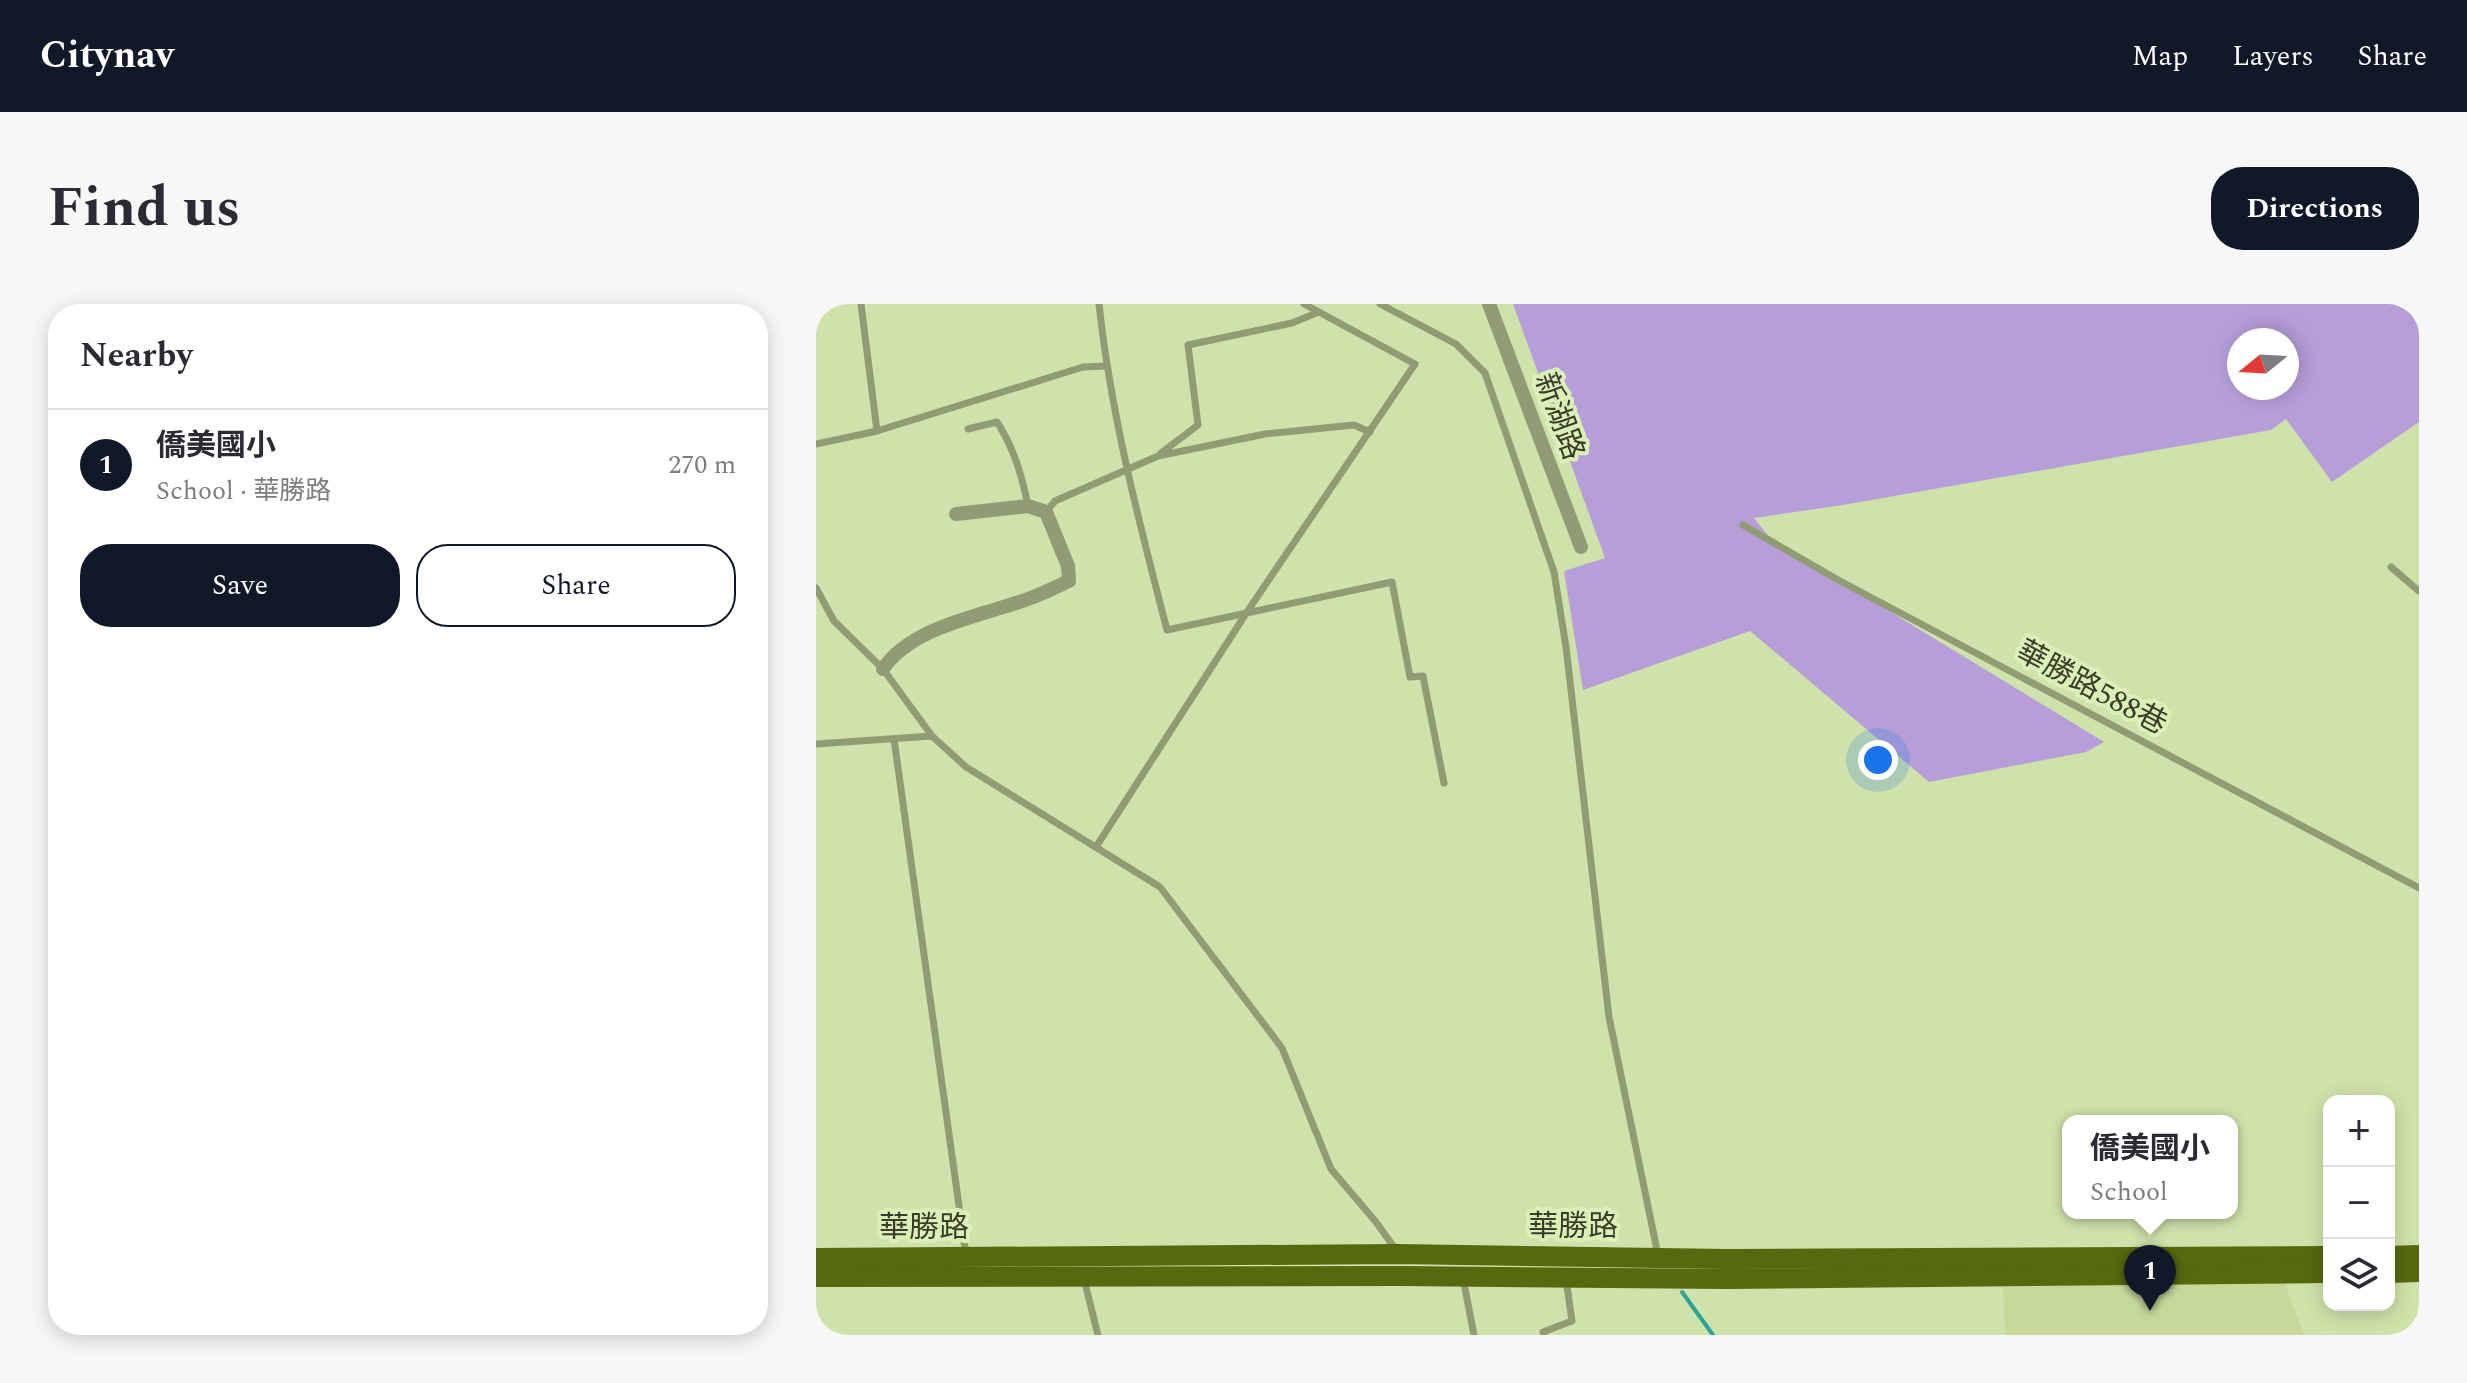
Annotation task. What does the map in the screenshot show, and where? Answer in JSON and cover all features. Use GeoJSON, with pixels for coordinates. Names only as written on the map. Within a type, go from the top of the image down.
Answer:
{"type":"FeatureCollection","features":[{"type":"Feature","properties":{"kind":"main road","name":"華勝路"},"geometry":{"type":"LineString","coordinates":[[1084,1266],[1398,1254],[1658,1267]]}},
{"type":"Feature","properties":{"kind":"main road"},"geometry":{"type":"LineString","coordinates":[[2395,1257],[2419,1255]]}},
{"type":"Feature","properties":{"kind":"main road","name":"華勝路"},"geometry":{"type":"LineString","coordinates":[[2156,1265],[2323,1256]]}},
{"type":"Feature","properties":{"kind":"main road","name":"華勝路"},"geometry":{"type":"LineString","coordinates":[[816,1258],[965,1266],[1084,1266],[1463,1277],[1566,1277],[1726,1259],[2156,1265],[2323,1273]]}},
{"type":"Feature","properties":{"kind":"main road"},"geometry":{"type":"LineString","coordinates":[[2395,1260],[2419,1272]]}},
{"type":"Feature","properties":{"kind":"main road","name":"華勝路"},"geometry":{"type":"LineString","coordinates":[[816,1277],[965,1266]]}},
{"type":"Feature","properties":{"kind":"street","name":"新湖路"},"geometry":{"type":"LineString","coordinates":[[1489,304],[1581,547]]}},
{"type":"Feature","properties":{"kind":"street"},"geometry":{"type":"LineString","coordinates":[[883,669],[891,657],[934,629],[1029,599],[1069,581],[1068,566],[1046,512],[1028,506],[956,514]]}},
{"type":"Feature","properties":{"kind":"lane"},"geometry":{"type":"LineString","coordinates":[[861,304],[877,431]]}},
{"type":"Feature","properties":{"kind":"lane"},"geometry":{"type":"LineString","coordinates":[[1099,304],[1106,366],[1126,468],[1167,630],[1392,582],[1410,677],[1423,676],[1444,783]]}},
{"type":"Feature","properties":{"kind":"lane"},"geometry":{"type":"LineString","coordinates":[[1096,847],[1247,612],[1415,364],[1304,304]]}},
{"type":"Feature","properties":{"kind":"lane"},"geometry":{"type":"LineString","coordinates":[[1380,304],[1456,344],[1485,373],[1554,572],[1581,768],[1609,1017],[1652,1218],[1658,1267]]}},
{"type":"Feature","properties":{"kind":"lane"},"geometry":{"type":"LineString","coordinates":[[1158,456],[1198,425],[1188,345],[1292,323],[1319,312]]}},
{"type":"Feature","properties":{"kind":"lane"},"geometry":{"type":"LineString","coordinates":[[816,444],[877,431],[1083,367],[1106,366]]}},
{"type":"Feature","properties":{"kind":"lane"},"geometry":{"type":"LineString","coordinates":[[968,429],[997,422],[1008,439],[1023,479],[1028,506]]}},
{"type":"Feature","properties":{"kind":"lane"},"geometry":{"type":"LineString","coordinates":[[1046,512],[1055,501],[1158,456],[1265,434],[1354,425],[1370,432]]}},
{"type":"Feature","properties":{"kind":"lane","name":"華勝路588巷"},"geometry":{"type":"LineString","coordinates":[[1743,525],[1840,581],[2419,888]]}},
{"type":"Feature","properties":{"kind":"lane"},"geometry":{"type":"LineString","coordinates":[[2391,567],[2419,591]]}},
{"type":"Feature","properties":{"kind":"lane"},"geometry":{"type":"LineString","coordinates":[[816,588],[834,621],[883,669],[932,736],[966,767],[1160,887],[1282,1048],[1331,1169],[1376,1222],[1398,1254],[1400,1276]]}},
{"type":"Feature","properties":{"kind":"lane"},"geometry":{"type":"LineString","coordinates":[[816,744],[932,736]]}},
{"type":"Feature","properties":{"kind":"lane"},"geometry":{"type":"LineString","coordinates":[[894,739],[965,1266]]}},
{"type":"Feature","properties":{"kind":"lane"},"geometry":{"type":"LineString","coordinates":[[1462,1256],[1474,1335]]}},
{"type":"Feature","properties":{"kind":"lane"},"geometry":{"type":"LineString","coordinates":[[1084,1266],[1098,1335]]}},
{"type":"Feature","properties":{"kind":"lane"},"geometry":{"type":"LineString","coordinates":[[1544,1335],[1543,1332],[1572,1321],[1566,1277]]}},
{"type":"Feature","properties":{"kind":"shaded area"},"geometry":{"type":"Polygon","coordinates":[[[1513,304],[2419,304],[2419,422],[2332,482],[2286,419],[2271,430],[1754,518],[1771,539],[2104,742],[2086,752],[1929,782],[1750,631],[1583,690],[1564,571],[1605,558],[1513,304]]]}},
{"type":"Feature","properties":{"kind":"shaded area"},"geometry":{"type":"Polygon","coordinates":[[[2284,1281],[2304,1335],[2005,1335],[2003,1287],[2284,1281]]]}},
{"type":"Feature","properties":{"kind":"waterway"},"geometry":{"type":"LineString","coordinates":[[1682,1292],[1713,1335]]}},
{"type":"Feature","properties":{"kind":"place","name":"僑美國小"},"geometry":{"type":"Point","coordinates":[2150,1311]}}]}
